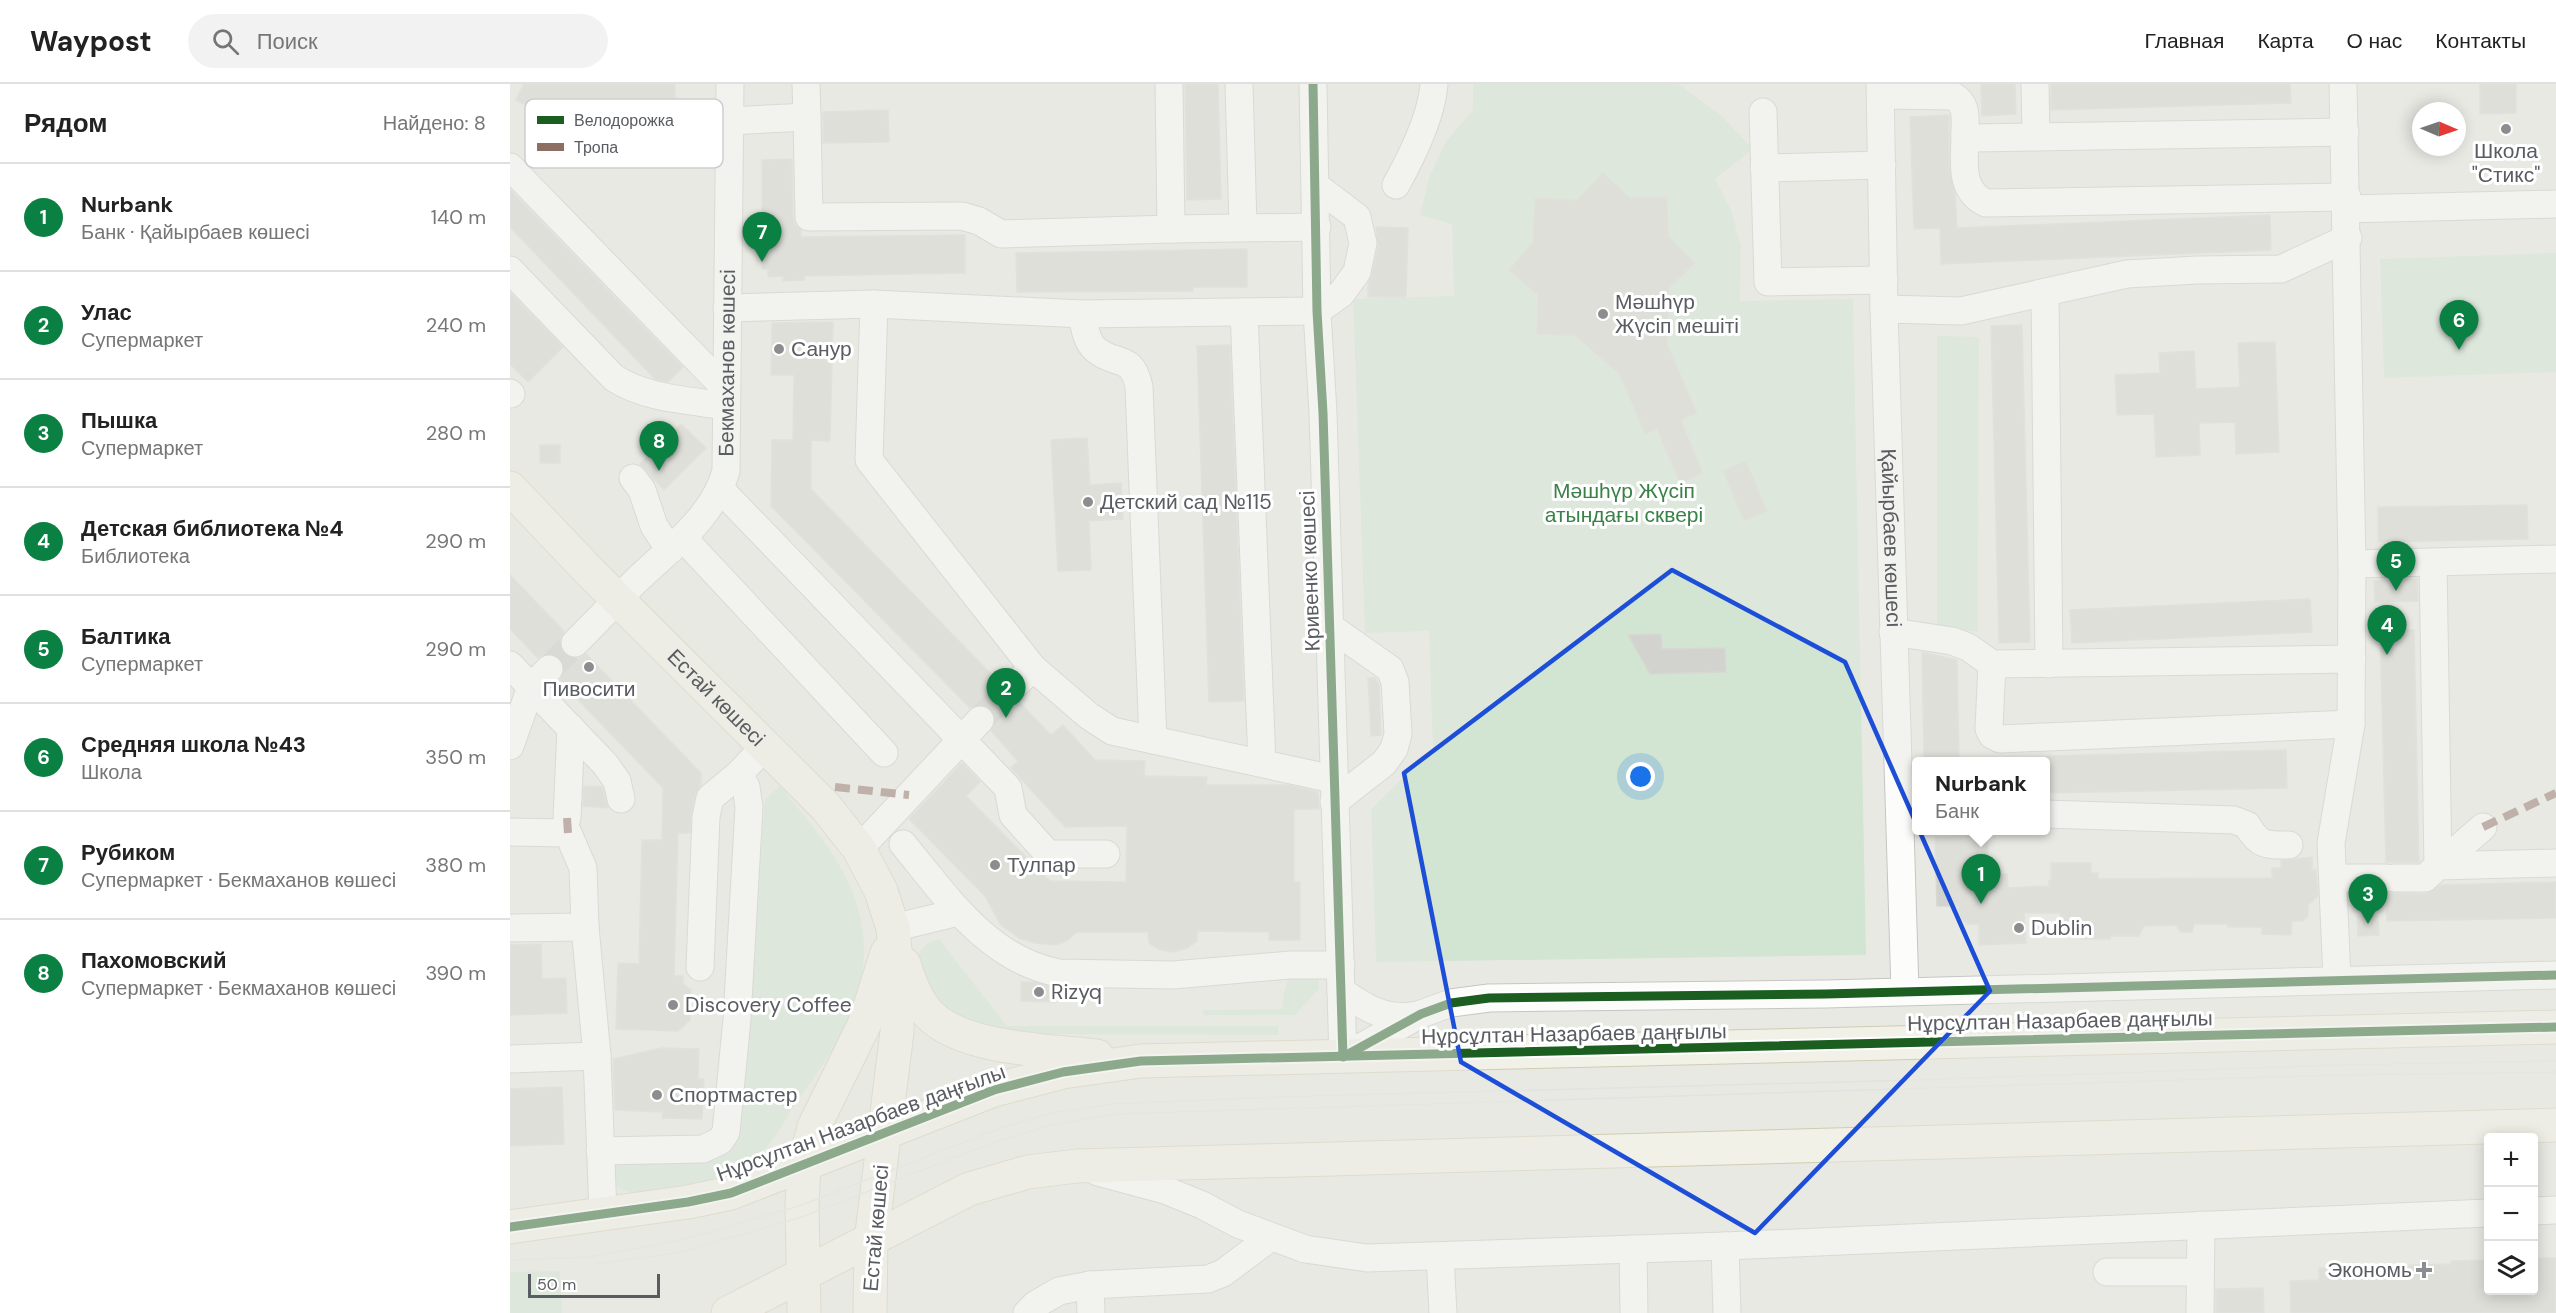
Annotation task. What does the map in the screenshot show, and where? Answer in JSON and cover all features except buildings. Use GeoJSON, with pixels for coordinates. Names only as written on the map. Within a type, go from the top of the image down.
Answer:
{"type":"FeatureCollection","features":[{"type":"Feature","properties":{"kind":"main road","name":"Естай көшесі"},"geometry":{"type":"LineString","coordinates":[[510,488],[618,600],[826,807],[859,849],[881,891],[893,928],[897,974],[897,1032],[871,1241],[870,1313]]}},
{"type":"Feature","properties":{"kind":"main road"},"geometry":{"type":"LineString","coordinates":[[893,928],[905,968],[922,1006],[937,1022],[948,1028],[983,1042],[1141,1061]]}},
{"type":"Feature","properties":{"kind":"main road"},"geometry":{"type":"LineString","coordinates":[[804,1313],[802,1205],[804,1165],[814,1127],[864,1025],[876,993],[893,928]]}},
{"type":"Feature","properties":{"kind":"main road","name":"Нұрсұлтан Назарбаев даңғылы"},"geometry":{"type":"LineString","coordinates":[[510,1227],[564,1217],[688,1202],[730,1193],[994,1090],[1063,1072],[1141,1061],[2556,1027]]}},
{"type":"Feature","properties":{"kind":"main road"},"geometry":{"type":"LineString","coordinates":[[728,1313],[969,1189],[1028,1172],[1077,1166],[2556,1125]]}},
{"type":"Feature","properties":{"kind":"street","name":"Бекмаханов көшесі"},"geometry":{"type":"LineString","coordinates":[[575,643],[676,544],[707,510],[721,490],[726,471],[730,84]]}},
{"type":"Feature","properties":{"kind":"street"},"geometry":{"type":"LineString","coordinates":[[807,84],[809,217],[962,216],[979,221],[1001,234],[1243,226],[1317,227]]}},
{"type":"Feature","properties":{"kind":"street"},"geometry":{"type":"LineString","coordinates":[[1169,84],[1171,229]]}},
{"type":"Feature","properties":{"kind":"street"},"geometry":{"type":"LineString","coordinates":[[1239,84],[1243,226]]}},
{"type":"Feature","properties":{"kind":"street","name":"Кривенко көшесі"},"geometry":{"type":"LineString","coordinates":[[1314,84],[1317,311],[1323,413],[1343,1057]]}},
{"type":"Feature","properties":{"kind":"street"},"geometry":{"type":"LineString","coordinates":[[1396,185],[1406,167],[1432,101],[1434,84]]}},
{"type":"Feature","properties":{"kind":"street"},"geometry":{"type":"LineString","coordinates":[[2035,84],[2036,137]]}},
{"type":"Feature","properties":{"kind":"street"},"geometry":{"type":"LineString","coordinates":[[2337,979],[2331,843],[2351,724],[2352,659],[2348,238],[2343,84]]}},
{"type":"Feature","properties":{"kind":"street"},"geometry":{"type":"LineString","coordinates":[[1881,90],[1953,96],[1961,101],[1964,108],[1965,180],[1968,190],[1975,198],[1986,202],[2556,204]]}},
{"type":"Feature","properties":{"kind":"street","name":"Қайырбаев көшесі"},"geometry":{"type":"LineString","coordinates":[[1881,90],[1884,309],[1893,632],[1907,811],[1905,992]]}},
{"type":"Feature","properties":{"kind":"street"},"geometry":{"type":"LineString","coordinates":[[1763,112],[1768,282],[1884,280]]}},
{"type":"Feature","properties":{"kind":"street"},"geometry":{"type":"LineString","coordinates":[[730,121],[807,117]]}},
{"type":"Feature","properties":{"kind":"street"},"geometry":{"type":"LineString","coordinates":[[1965,134],[1973,138],[2345,132]]}},
{"type":"Feature","properties":{"kind":"street"},"geometry":{"type":"LineString","coordinates":[[1764,168],[1882,165]]}},
{"type":"Feature","properties":{"kind":"street"},"geometry":{"type":"LineString","coordinates":[[510,167],[726,398]]}},
{"type":"Feature","properties":{"kind":"street"},"geometry":{"type":"LineString","coordinates":[[727,308],[874,304],[1082,314],[1317,311],[1341,294],[1357,272],[1363,243],[1357,218],[1316,186]]}},
{"type":"Feature","properties":{"kind":"street"},"geometry":{"type":"LineString","coordinates":[[1884,309],[1961,311],[2127,274],[2281,269],[2348,238]]}},
{"type":"Feature","properties":{"kind":"street"},"geometry":{"type":"LineString","coordinates":[[510,270],[614,378],[631,389],[647,394],[726,398]]}},
{"type":"Feature","properties":{"kind":"street"},"geometry":{"type":"LineString","coordinates":[[2045,293],[2049,664]]}},
{"type":"Feature","properties":{"kind":"street"},"geometry":{"type":"LineString","coordinates":[[874,304],[869,460],[1033,668],[1089,716],[1112,731],[1262,763],[1334,790],[1384,763],[1394,749],[1398,734],[1395,682],[1390,669],[1329,626]]}},
{"type":"Feature","properties":{"kind":"street"},"geometry":{"type":"LineString","coordinates":[[1244,312],[1262,763]]}},
{"type":"Feature","properties":{"kind":"street"},"geometry":{"type":"LineString","coordinates":[[1082,314],[1087,337],[1094,349],[1131,365],[1137,375],[1153,740]]}},
{"type":"Feature","properties":{"kind":"street"},"geometry":{"type":"LineString","coordinates":[[633,478],[642,490],[654,526],[676,544],[884,753]]}},
{"type":"Feature","properties":{"kind":"street"},"geometry":{"type":"LineString","coordinates":[[721,490],[1008,788],[1013,815],[1048,854],[1106,854]]}},
{"type":"Feature","properties":{"kind":"street"},"geometry":{"type":"LineString","coordinates":[[2352,564],[2556,559]]}},
{"type":"Feature","properties":{"kind":"street"},"geometry":{"type":"LineString","coordinates":[[2433,562],[2438,866]]}},
{"type":"Feature","properties":{"kind":"street"},"geometry":{"type":"LineString","coordinates":[[1893,632],[1952,641],[1968,647],[1992,664],[2352,659]]}},
{"type":"Feature","properties":{"kind":"street"},"geometry":{"type":"LineString","coordinates":[[1992,664],[1989,729],[1992,735],[2000,739],[2351,724]]}},
{"type":"Feature","properties":{"kind":"street"},"geometry":{"type":"LineString","coordinates":[[510,665],[540,678],[571,728],[605,764],[617,781],[621,799]]}},
{"type":"Feature","properties":{"kind":"street"},"geometry":{"type":"LineString","coordinates":[[1008,691],[1033,668]]}},
{"type":"Feature","properties":{"kind":"street"},"geometry":{"type":"LineString","coordinates":[[510,746],[540,678]]}},
{"type":"Feature","properties":{"kind":"street"},"geometry":{"type":"LineString","coordinates":[[859,849],[980,720]]}},
{"type":"Feature","properties":{"kind":"street"},"geometry":{"type":"LineString","coordinates":[[567,819],[571,728]]}},
{"type":"Feature","properties":{"kind":"street"},"geometry":{"type":"LineString","coordinates":[[700,967],[706,817],[710,798],[739,774],[765,746]]}},
{"type":"Feature","properties":{"kind":"street"},"geometry":{"type":"LineString","coordinates":[[600,1151],[703,1149],[720,1141],[726,1132],[738,1019],[749,807],[746,787],[739,774]]}},
{"type":"Feature","properties":{"kind":"street"},"geometry":{"type":"LineString","coordinates":[[2050,814],[2234,820],[2247,825],[2254,838],[2266,845],[2289,845]]}},
{"type":"Feature","properties":{"kind":"street"},"geometry":{"type":"LineString","coordinates":[[2332,878],[2425,878],[2483,827]]}},
{"type":"Feature","properties":{"kind":"street"},"geometry":{"type":"LineString","coordinates":[[510,832],[568,833],[583,868],[585,927],[597,1056],[603,1213]]}},
{"type":"Feature","properties":{"kind":"street"},"geometry":{"type":"LineString","coordinates":[[903,844],[959,912],[1008,955],[1025,965],[1059,973],[1173,975],[1290,965],[1341,978],[1375,1013],[1392,1017],[1421,1014]]}},
{"type":"Feature","properties":{"kind":"street"},"geometry":{"type":"LineString","coordinates":[[2438,866],[2556,863]]}},
{"type":"Feature","properties":{"kind":"street"},"geometry":{"type":"LineString","coordinates":[[893,928],[959,912]]}},
{"type":"Feature","properties":{"kind":"street"},"geometry":{"type":"LineString","coordinates":[[510,928],[585,927]]}},
{"type":"Feature","properties":{"kind":"street"},"geometry":{"type":"LineString","coordinates":[[1343,1057],[1421,1014],[1451,1003],[1489,998],[1905,992],[2556,975]]}},
{"type":"Feature","properties":{"kind":"street"},"geometry":{"type":"LineString","coordinates":[[510,1059],[597,1056]]}},
{"type":"Feature","properties":{"kind":"street"},"geometry":{"type":"LineString","coordinates":[[1077,1166],[1165,1190],[1271,1237],[1305,1249],[1367,1258],[1725,1246],[2484,1213]]}},
{"type":"Feature","properties":{"kind":"street"},"geometry":{"type":"LineString","coordinates":[[2538,1211],[2556,1210]]}},
{"type":"Feature","properties":{"kind":"street"},"geometry":{"type":"LineString","coordinates":[[510,1211],[564,1217]]}},
{"type":"Feature","properties":{"kind":"street"},"geometry":{"type":"LineString","coordinates":[[2200,1313],[2201,1226]]}},
{"type":"Feature","properties":{"kind":"street"},"geometry":{"type":"LineString","coordinates":[[1027,1313],[1035,1305],[1059,1290],[1090,1285],[1208,1279],[1223,1273],[1271,1237]]}},
{"type":"Feature","properties":{"kind":"street"},"geometry":{"type":"LineString","coordinates":[[1725,1246],[1727,1313]]}},
{"type":"Feature","properties":{"kind":"street"},"geometry":{"type":"LineString","coordinates":[[1633,1249],[1635,1313]]}},
{"type":"Feature","properties":{"kind":"street"},"geometry":{"type":"LineString","coordinates":[[1440,1256],[1443,1313]]}},
{"type":"Feature","properties":{"kind":"street"},"geometry":{"type":"LineString","coordinates":[[2107,1272],[2200,1272]]}},
{"type":"Feature","properties":{"kind":"street"},"geometry":{"type":"LineString","coordinates":[[1090,1285],[1091,1313]]}},
{"type":"Feature","properties":{"kind":"highlighted area"},"geometry":{"type":"Polygon","coordinates":[[[1672,570],[1845,662],[1990,991],[1755,1233],[1461,1062],[1404,773],[1672,570]]]}},
{"type":"Feature","properties":{"kind":"green space","name":"Мәшһүр Жүсіп атындағы сквері"},"geometry":{"type":"Polygon","coordinates":[[[1473,84],[1678,84],[1721,115],[1753,149],[1715,179],[1731,210],[1741,246],[1740,301],[1853,299],[1866,955],[1376,962],[1371,809],[1433,748],[1429,631],[1365,633],[1353,299],[1454,296],[1452,224],[1420,215],[1429,178],[1446,141],[1473,110],[1473,84]]]}},
{"type":"Feature","properties":{"kind":"green space"},"geometry":{"type":"Polygon","coordinates":[[[2556,253],[2556,372],[2384,378],[2380,259],[2556,253]]]}},
{"type":"Feature","properties":{"kind":"green space"},"geometry":{"type":"Polygon","coordinates":[[[1937,336],[1979,337],[1978,631],[1937,631],[1937,336]]]}},
{"type":"Feature","properties":{"kind":"green space"},"geometry":{"type":"Polygon","coordinates":[[[780,786],[832,853],[852,890],[859,910],[863,931],[864,961],[861,983],[848,1022],[822,1067],[774,1138],[749,1162],[723,1175],[664,1191],[630,1192],[619,1188],[612,1174],[612,1163],[735,1141],[765,799],[780,786]]]}},
{"type":"Feature","properties":{"kind":"green space"},"geometry":{"type":"Polygon","coordinates":[[[939,939],[1007,1026],[1278,1026],[1278,1035],[990,1034],[937,1010],[917,956],[927,943],[939,939]]]}},
{"type":"Feature","properties":{"kind":"green space"},"geometry":{"type":"Polygon","coordinates":[[[1318,971],[1319,989],[1295,1015],[1203,1015],[1203,1010],[1282,1009],[1289,975],[1318,971]]]}},
{"type":"Feature","properties":{"kind":"green space"},"geometry":{"type":"Polygon","coordinates":[[[560,1271],[562,1313],[510,1313],[510,1272],[560,1271]]]}},
{"type":"Feature","properties":{"kind":"tunnel"},"geometry":{"type":"LineString","coordinates":[[549,669],[575,643]]}},
{"type":"Feature","properties":{"kind":"tunnel"},"geometry":{"type":"LineString","coordinates":[[980,720],[1008,691]]}},
{"type":"Feature","properties":{"kind":"tram line"},"geometry":{"type":"LineString","coordinates":[[510,1260],[589,1257],[677,1241],[802,1205],[993,1131],[1051,1113],[1113,1104],[1275,1097],[1916,1080],[2338,1065],[2556,1061]]}},
{"type":"Feature","properties":{"kind":"tram line"},"geometry":{"type":"LineString","coordinates":[[594,1264],[677,1253],[802,1217],[997,1141],[1052,1125],[1115,1114],[2337,1075],[2556,1072]]}},
{"type":"Feature","properties":{"kind":"marked path"},"geometry":{"type":"LineString","coordinates":[[835,787],[909,795]]}},
{"type":"Feature","properties":{"kind":"marked path"},"geometry":{"type":"LineString","coordinates":[[2483,827],[2556,793]]}},
{"type":"Feature","properties":{"kind":"marked path"},"geometry":{"type":"LineString","coordinates":[[567,818],[568,833]]}},
{"type":"Feature","properties":{"kind":"cycle path"},"geometry":{"type":"LineString","coordinates":[[1313,84],[1317,311],[1323,413],[1343,1057],[1421,1014],[1451,1003],[1489,998],[1826,994],[2556,975]]}},
{"type":"Feature","properties":{"kind":"cycle path"},"geometry":{"type":"LineString","coordinates":[[510,1227],[688,1202],[731,1193],[994,1090],[1063,1072],[1141,1061],[2556,1027]]}},
{"type":"Feature","properties":{"kind":"place","name":"Школа \"Стикс\""},"geometry":{"type":"Point","coordinates":[2506,129]}},
{"type":"Feature","properties":{"kind":"place","name":"Рубиком"},"geometry":{"type":"Point","coordinates":[762,262]}},
{"type":"Feature","properties":{"kind":"place","name":"Мәшһүр Жүсіп мешіті"},"geometry":{"type":"Point","coordinates":[1603,314]}},
{"type":"Feature","properties":{"kind":"place","name":"Санур"},"geometry":{"type":"Point","coordinates":[779,349]}},
{"type":"Feature","properties":{"kind":"place","name":"Средняя школа №43"},"geometry":{"type":"Point","coordinates":[2459,350]}},
{"type":"Feature","properties":{"kind":"place","name":"Пахомовский"},"geometry":{"type":"Point","coordinates":[659,471]}},
{"type":"Feature","properties":{"kind":"place","name":"Детский сад №115"},"geometry":{"type":"Point","coordinates":[1088,502]}},
{"type":"Feature","properties":{"kind":"place","name":"Балтика"},"geometry":{"type":"Point","coordinates":[2396,591]}},
{"type":"Feature","properties":{"kind":"place","name":"Детская библиотека №4"},"geometry":{"type":"Point","coordinates":[2387,655]}},
{"type":"Feature","properties":{"kind":"place","name":"Пивосити"},"geometry":{"type":"Point","coordinates":[589,667]}},
{"type":"Feature","properties":{"kind":"place","name":"Улас"},"geometry":{"type":"Point","coordinates":[1006,718]}},
{"type":"Feature","properties":{"kind":"place","name":"Тулпар"},"geometry":{"type":"Point","coordinates":[995,865]}},
{"type":"Feature","properties":{"kind":"place","name":"Nurbank"},"geometry":{"type":"Point","coordinates":[1981,904]}},
{"type":"Feature","properties":{"kind":"place","name":"Пышка"},"geometry":{"type":"Point","coordinates":[2368,924]}},
{"type":"Feature","properties":{"kind":"place","name":"Dublin"},"geometry":{"type":"Point","coordinates":[2019,928]}},
{"type":"Feature","properties":{"kind":"place","name":"Rizyq"},"geometry":{"type":"Point","coordinates":[1039,992]}},
{"type":"Feature","properties":{"kind":"place","name":"Discovery Coffee"},"geometry":{"type":"Point","coordinates":[673,1005]}},
{"type":"Feature","properties":{"kind":"place","name":"Спортмастер"},"geometry":{"type":"Point","coordinates":[657,1095]}},
{"type":"Feature","properties":{"kind":"place","name":"Экономь"},"geometry":{"type":"Point","coordinates":[2424,1270]}}]}
